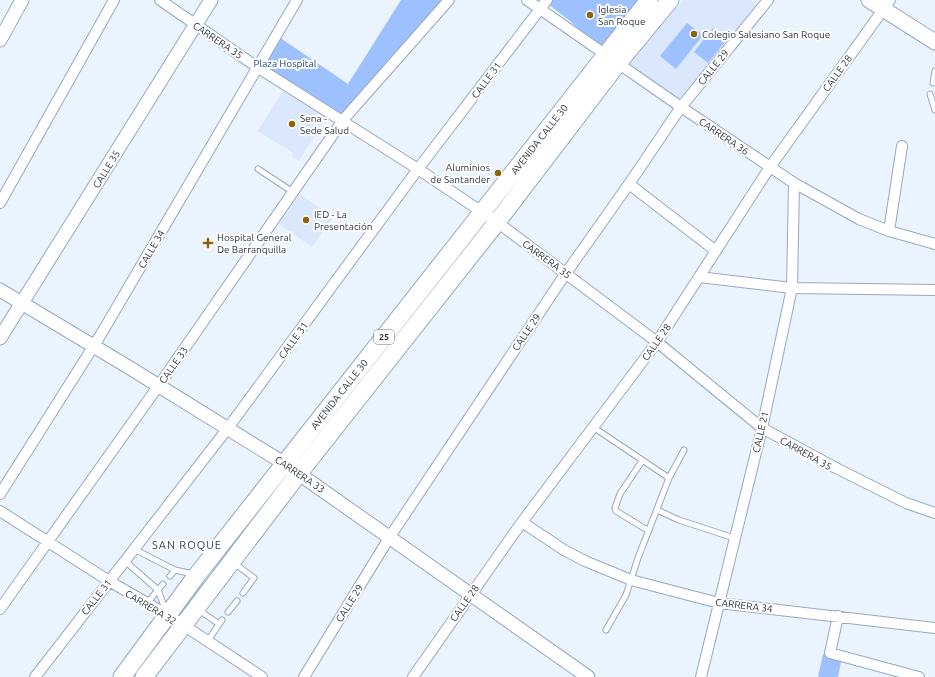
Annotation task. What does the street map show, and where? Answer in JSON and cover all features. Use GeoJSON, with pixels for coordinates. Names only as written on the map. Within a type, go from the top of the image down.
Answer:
{"type":"FeatureCollection","features":[{"type":"Feature","properties":{"kind":"highway","name":"AVENIDA CALLE 30"},"geometry":{"type":"LineString","coordinates":[[144,677],[299,473],[497,222],[611,59],[649,0]]}},
{"type":"Feature","properties":{"kind":"highway","name":"AVENIDA CALLE 30"},"geometry":{"type":"LineString","coordinates":[[122,677],[197,575],[482,212],[611,59],[670,0]]}},
{"type":"Feature","properties":{"kind":"main road"},"geometry":{"type":"LineString","coordinates":[[869,0],[887,5],[935,42]]}},
{"type":"Feature","properties":{"kind":"street"},"geometry":{"type":"LineString","coordinates":[[0,40],[22,0]]}},
{"type":"Feature","properties":{"kind":"street"},"geometry":{"type":"LineString","coordinates":[[0,203],[114,0]]}},
{"type":"Feature","properties":{"kind":"street","name":"CARRERA 35"},"geometry":{"type":"LineString","coordinates":[[160,0],[257,67],[418,168],[497,222],[657,342],[762,428],[892,496],[935,513]]}},
{"type":"Feature","properties":{"kind":"street","name":"CALLE 35"},"geometry":{"type":"LineString","coordinates":[[0,338],[23,304],[211,0]]}},
{"type":"Feature","properties":{"kind":"street","name":"CALLE 34"},"geometry":{"type":"LineString","coordinates":[[0,494],[94,347],[297,0]]}},
{"type":"Feature","properties":{"kind":"street","name":"CALLE 33"},"geometry":{"type":"LineString","coordinates":[[0,608],[159,386],[343,120],[449,0]]}},
{"type":"Feature","properties":{"kind":"street","name":"CARRERA 36"},"geometry":{"type":"LineString","coordinates":[[527,0],[681,108],[794,182],[859,220],[889,231],[935,244]]}},
{"type":"Feature","properties":{"kind":"street","name":"CALLE 31"},"geometry":{"type":"LineString","coordinates":[[35,677],[228,428],[418,168],[547,0]]}},
{"type":"Feature","properties":{"kind":"street","name":"CALLE 29"},"geometry":{"type":"LineString","coordinates":[[304,677],[389,538],[566,273],[681,108],[768,0]]}},
{"type":"Feature","properties":{"kind":"street","name":"CALLE 28"},"geometry":{"type":"LineString","coordinates":[[413,677],[522,522],[657,342],[770,166],[887,5]]}},
{"type":"Feature","properties":{"kind":"street"},"geometry":{"type":"LineString","coordinates":[[889,231],[902,146]]}},
{"type":"Feature","properties":{"kind":"street","name":"CALLE 21"},"geometry":{"type":"LineString","coordinates":[[701,677],[762,428],[792,288],[794,182]]}},
{"type":"Feature","properties":{"kind":"street"},"geometry":{"type":"LineString","coordinates":[[629,184],[716,251]]}},
{"type":"Feature","properties":{"kind":"street"},"geometry":{"type":"LineString","coordinates":[[699,277],[792,288],[935,290]]}},
{"type":"Feature","properties":{"kind":"street","name":"CARRERA 33"},"geometry":{"type":"LineString","coordinates":[[0,290],[228,428],[299,473],[389,538],[588,677]]}},
{"type":"Feature","properties":{"kind":"street","name":"CARRERA 32"},"geometry":{"type":"LineString","coordinates":[[0,511],[109,581],[168,616],[262,677]]}},
{"type":"Feature","properties":{"kind":"street","name":"CARRERA 34"},"geometry":{"type":"LineString","coordinates":[[522,522],[564,550],[584,561],[631,580],[719,603],[935,628]]}},
{"type":"Feature","properties":{"kind":"street"},"geometry":{"type":"LineString","coordinates":[[838,616],[830,653],[919,677]]}},
{"type":"Feature","properties":{"kind":"lane"},"geometry":{"type":"LineString","coordinates":[[933,83],[935,71]]}},
{"type":"Feature","properties":{"kind":"lane"},"geometry":{"type":"LineString","coordinates":[[930,94],[935,110]]}},
{"type":"Feature","properties":{"kind":"lane"},"geometry":{"type":"LineString","coordinates":[[258,169],[293,192]]}},
{"type":"Feature","properties":{"kind":"lane"},"geometry":{"type":"LineString","coordinates":[[593,427],[669,478]]}},
{"type":"Feature","properties":{"kind":"lane"},"geometry":{"type":"LineString","coordinates":[[606,630],[626,595],[669,478],[684,450]]}},
{"type":"Feature","properties":{"kind":"lane"},"geometry":{"type":"LineString","coordinates":[[642,461],[620,494],[615,508],[616,511],[649,531]]}},
{"type":"Feature","properties":{"kind":"lane"},"geometry":{"type":"LineString","coordinates":[[657,510],[679,520],[734,538]]}},
{"type":"Feature","properties":{"kind":"lane"},"geometry":{"type":"LineString","coordinates":[[134,549],[153,561],[175,570],[197,575]]}},
{"type":"Feature","properties":{"kind":"lane"},"geometry":{"type":"LineString","coordinates":[[125,561],[158,590],[168,616]]}},
{"type":"Feature","properties":{"kind":"lane"},"geometry":{"type":"LineString","coordinates":[[232,562],[254,578],[243,593]]}},
{"type":"Feature","properties":{"kind":"lane"},"geometry":{"type":"LineString","coordinates":[[142,576],[146,570]]}},
{"type":"Feature","properties":{"kind":"lane"},"geometry":{"type":"LineString","coordinates":[[170,576],[175,570]]}},
{"type":"Feature","properties":{"kind":"lane"},"geometry":{"type":"LineString","coordinates":[[147,603],[163,584]]}},
{"type":"Feature","properties":{"kind":"lane"},"geometry":{"type":"LineString","coordinates":[[228,612],[237,601]]}},
{"type":"Feature","properties":{"kind":"lane"},"geometry":{"type":"LineString","coordinates":[[196,608],[221,622],[206,642]]}},
{"type":"Feature","properties":{"kind":"shaded area","name":"Colegio Salesiano San Roque"},"geometry":{"type":"Polygon","coordinates":[[[683,0],[751,0],[757,4],[687,98],[679,101],[627,65],[683,0]]]}},
{"type":"Feature","properties":{"kind":"shaded area","name":"Sena - Sede Salud"},"geometry":{"type":"Polygon","coordinates":[[[283,91],[326,117],[299,161],[291,156],[293,153],[258,131],[283,91]]]}},
{"type":"Feature","properties":{"kind":"shaded area","name":"IED - La Presentación"},"geometry":{"type":"Polygon","coordinates":[[[300,194],[333,217],[312,247],[279,224],[300,194]]]}},
{"type":"Feature","properties":{"kind":"green space","name":"Plaza Hospital"},"geometry":{"type":"Polygon","coordinates":[[[401,0],[445,0],[343,120],[257,67],[276,35],[348,84],[401,0]]]}},
{"type":"Feature","properties":{"kind":"green space"},"geometry":{"type":"Polygon","coordinates":[[[551,0],[644,0],[600,51],[570,21],[548,4],[551,0]]]}},
{"type":"Feature","properties":{"kind":"green space"},"geometry":{"type":"Polygon","coordinates":[[[687,23],[703,35],[676,69],[660,56],[687,23]]]}},
{"type":"Feature","properties":{"kind":"green space"},"geometry":{"type":"Polygon","coordinates":[[[713,28],[727,39],[708,63],[694,52],[713,28]]]}},
{"type":"Feature","properties":{"kind":"green space"},"geometry":{"type":"Polygon","coordinates":[[[823,654],[842,658],[838,677],[818,677],[823,654]]]}},
{"type":"Feature","properties":{"kind":"place","name":"Iglesia San Roque"},"geometry":{"type":"Point","coordinates":[590,15]}},
{"type":"Feature","properties":{"kind":"place","name":"Colegio Salesiano San Roque"},"geometry":{"type":"Point","coordinates":[694,34]}},
{"type":"Feature","properties":{"kind":"place","name":"Sena - Sede Salud"},"geometry":{"type":"Point","coordinates":[292,124]}},
{"type":"Feature","properties":{"kind":"place","name":"Aluminios de Santander"},"geometry":{"type":"Point","coordinates":[498,173]}},
{"type":"Feature","properties":{"kind":"place","name":"IED - La Presentación"},"geometry":{"type":"Point","coordinates":[306,220]}},
{"type":"Feature","properties":{"kind":"place","name":"Hospital General De Barranquilla"},"geometry":{"type":"Point","coordinates":[208,243]}},
{"type":"Feature","properties":{"kind":"district","name":"SAN ROQUE"},"geometry":{"type":"Point","coordinates":[187,545]}}]}
